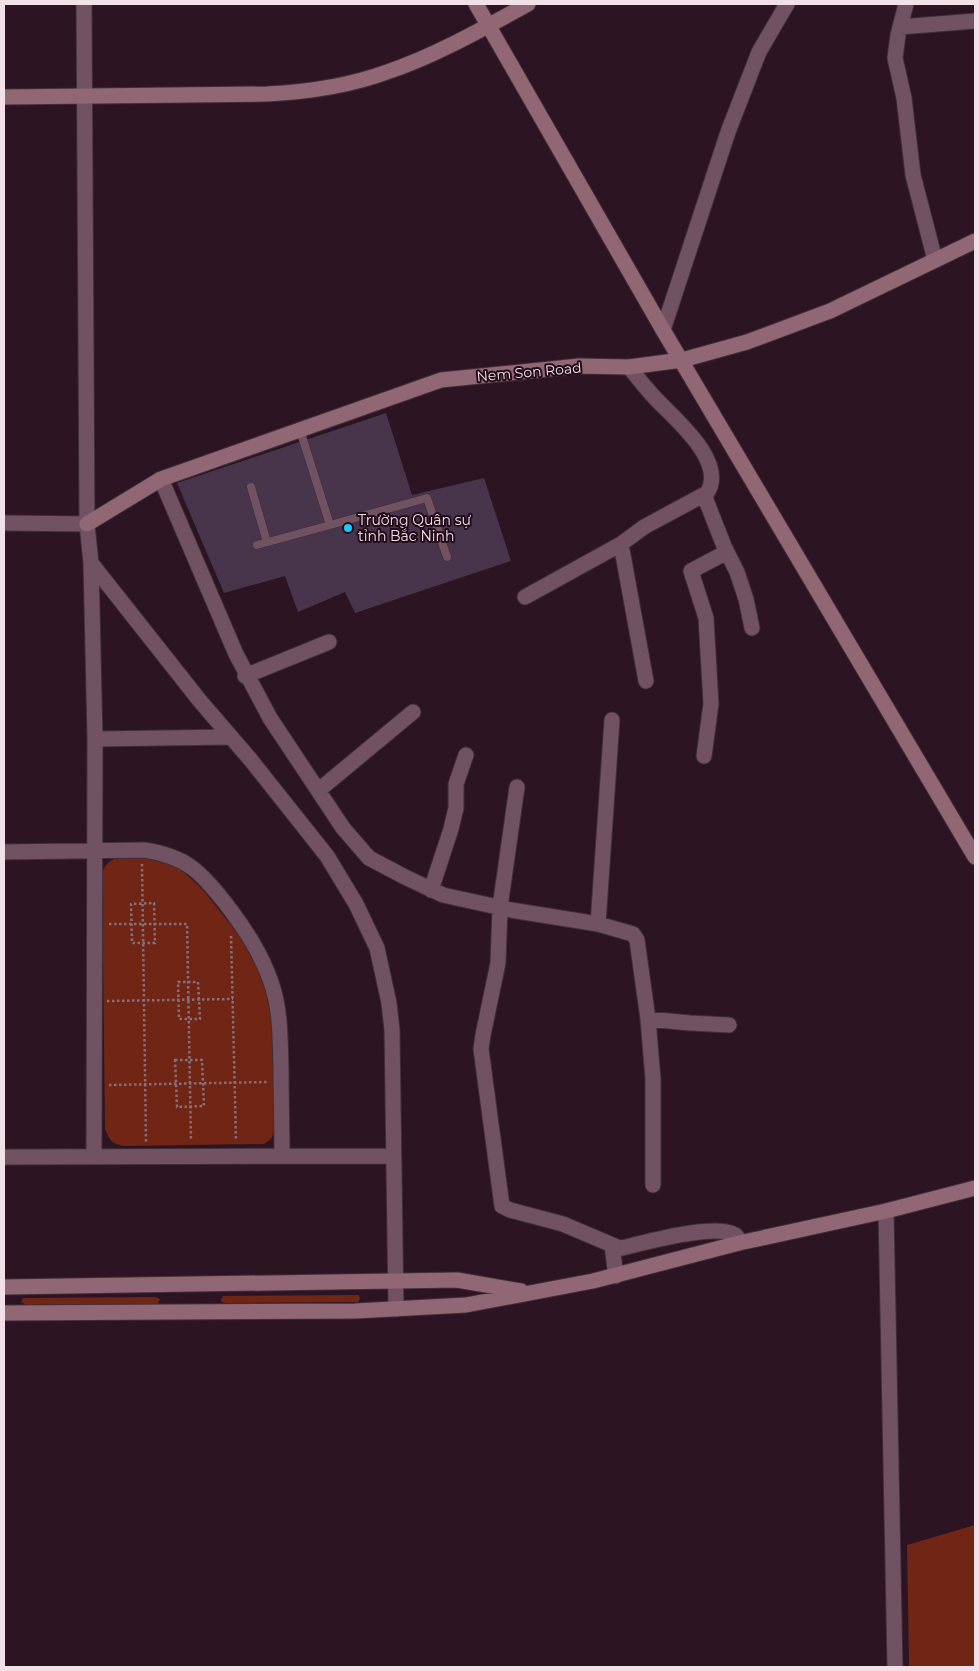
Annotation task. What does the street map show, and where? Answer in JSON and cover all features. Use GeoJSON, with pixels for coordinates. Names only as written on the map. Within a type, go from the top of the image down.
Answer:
{"type":"FeatureCollection","features":[{"type":"Feature","properties":{"kind":"street"},"geometry":{"type":"LineString","coordinates":[[84,4],[87,524],[91,563],[96,850],[94,1156]]}},
{"type":"Feature","properties":{"kind":"street"},"geometry":{"type":"LineString","coordinates":[[476,4],[663,330],[975,857]]}},
{"type":"Feature","properties":{"kind":"street"},"geometry":{"type":"LineString","coordinates":[[4,97],[267,94],[320,88],[358,81],[388,72],[488,26],[528,4]]}},
{"type":"Feature","properties":{"kind":"street"},"geometry":{"type":"LineString","coordinates":[[663,330],[728,132],[759,52],[787,4]]}},
{"type":"Feature","properties":{"kind":"street"},"geometry":{"type":"LineString","coordinates":[[906,4],[895,58],[904,98],[913,175],[935,260]]}},
{"type":"Feature","properties":{"kind":"street"},"geometry":{"type":"LineString","coordinates":[[900,27],[975,21]]}},
{"type":"Feature","properties":{"kind":"street","name":"Nem Son Road"},"geometry":{"type":"LineString","coordinates":[[87,524],[161,480],[441,380],[578,366],[629,367],[682,360],[747,342],[820,314],[975,240]]}},
{"type":"Feature","properties":{"kind":"street"},"geometry":{"type":"LineString","coordinates":[[525,597],[621,544],[644,527],[708,493],[711,488],[712,478],[706,456],[700,446],[629,367]]}},
{"type":"Feature","properties":{"kind":"street"},"geometry":{"type":"LineString","coordinates":[[161,480],[236,654],[270,718],[344,828],[369,858],[443,895],[500,908],[598,924],[632,934],[637,940],[648,1019],[653,1079],[653,1186]]}},
{"type":"Feature","properties":{"kind":"street"},"geometry":{"type":"LineString","coordinates":[[704,495],[737,572],[746,599],[752,628]]}},
{"type":"Feature","properties":{"kind":"street"},"geometry":{"type":"LineString","coordinates":[[4,523],[87,524]]}},
{"type":"Feature","properties":{"kind":"street"},"geometry":{"type":"LineString","coordinates":[[621,544],[646,681]]}},
{"type":"Feature","properties":{"kind":"street"},"geometry":{"type":"LineString","coordinates":[[704,756],[711,704],[706,618],[691,571],[727,552]]}},
{"type":"Feature","properties":{"kind":"street"},"geometry":{"type":"LineString","coordinates":[[91,563],[200,701],[250,758],[327,856],[356,904],[377,948],[389,1003],[392,1030],[396,1309]]}},
{"type":"Feature","properties":{"kind":"street"},"geometry":{"type":"LineString","coordinates":[[245,676],[329,642]]}},
{"type":"Feature","properties":{"kind":"street"},"geometry":{"type":"LineString","coordinates":[[319,790],[413,712]]}},
{"type":"Feature","properties":{"kind":"street"},"geometry":{"type":"LineString","coordinates":[[598,924],[612,720]]}},
{"type":"Feature","properties":{"kind":"street"},"geometry":{"type":"LineString","coordinates":[[95,738],[230,737]]}},
{"type":"Feature","properties":{"kind":"street"},"geometry":{"type":"LineString","coordinates":[[431,890],[451,829],[456,808],[456,784],[466,755]]}},
{"type":"Feature","properties":{"kind":"street"},"geometry":{"type":"LineString","coordinates":[[517,787],[500,908],[498,963],[482,1035],[481,1049],[502,1206],[510,1210],[563,1224],[612,1246],[622,1248],[657,1240],[716,1231],[734,1234],[739,1242]]}},
{"type":"Feature","properties":{"kind":"street"},"geometry":{"type":"LineString","coordinates":[[4,852],[144,850],[158,852],[180,859],[201,875],[217,892],[249,934],[270,977],[278,1010],[280,1037],[282,1156]]}},
{"type":"Feature","properties":{"kind":"street"},"geometry":{"type":"LineString","coordinates":[[648,1019],[729,1025]]}},
{"type":"Feature","properties":{"kind":"street"},"geometry":{"type":"LineString","coordinates":[[4,1157],[393,1156]]}},
{"type":"Feature","properties":{"kind":"street"},"geometry":{"type":"LineString","coordinates":[[4,1313],[354,1312],[466,1305],[616,1276],[739,1242],[886,1211],[975,1188]]}},
{"type":"Feature","properties":{"kind":"street"},"geometry":{"type":"LineString","coordinates":[[886,1211],[895,1667]]}},
{"type":"Feature","properties":{"kind":"street"},"geometry":{"type":"LineString","coordinates":[[612,1246],[616,1276]]}},
{"type":"Feature","properties":{"kind":"street"},"geometry":{"type":"LineString","coordinates":[[4,1287],[457,1280],[532,1292]]}},
{"type":"Feature","properties":{"kind":"street"},"geometry":{"type":"LineString","coordinates":[[185,1284],[186,1312]]}},
{"type":"Feature","properties":{"kind":"lane"},"geometry":{"type":"LineString","coordinates":[[300,430],[330,525]]}},
{"type":"Feature","properties":{"kind":"lane"},"geometry":{"type":"LineString","coordinates":[[251,487],[267,542]]}},
{"type":"Feature","properties":{"kind":"lane"},"geometry":{"type":"LineString","coordinates":[[257,545],[427,498],[447,557]]}},
{"type":"Feature","properties":{"kind":"path"},"geometry":{"type":"LineString","coordinates":[[142,860],[146,1142]]}},
{"type":"Feature","properties":{"kind":"path"},"geometry":{"type":"LineString","coordinates":[[154,903],[155,943],[132,943],[131,924],[131,904],[154,903]]}},
{"type":"Feature","properties":{"kind":"path"},"geometry":{"type":"LineString","coordinates":[[106,924],[188,924],[191,1141]]}},
{"type":"Feature","properties":{"kind":"path"},"geometry":{"type":"LineString","coordinates":[[231,930],[236,1140]]}},
{"type":"Feature","properties":{"kind":"path"},"geometry":{"type":"LineString","coordinates":[[178,982],[188,982],[198,982],[200,1019],[179,1020],[178,982]]}},
{"type":"Feature","properties":{"kind":"path"},"geometry":{"type":"LineString","coordinates":[[107,1001],[233,999]]}},
{"type":"Feature","properties":{"kind":"path"},"geometry":{"type":"LineString","coordinates":[[175,1060],[190,1060],[202,1060],[204,1106],[176,1107],[175,1060]]}},
{"type":"Feature","properties":{"kind":"path"},"geometry":{"type":"LineString","coordinates":[[108,1085],[270,1082]]}},
{"type":"Feature","properties":{"kind":"shaded area"},"geometry":{"type":"Polygon","coordinates":[[[128,856],[149,856],[175,864],[203,890],[241,938],[262,977],[272,1019],[275,1129],[271,1139],[264,1144],[124,1146],[114,1143],[106,1133],[102,874],[109,862],[114,859],[128,856]]]}},
{"type":"Feature","properties":{"kind":"shaded area"},"geometry":{"type":"Polygon","coordinates":[[[359,1295],[360,1299],[358,1302],[226,1303],[221,1300],[223,1296],[359,1295]]]}},
{"type":"Feature","properties":{"kind":"shaded area"},"geometry":{"type":"Polygon","coordinates":[[[155,1297],[160,1299],[158,1304],[26,1305],[21,1302],[23,1298],[155,1297]]]}},
{"type":"Feature","properties":{"kind":"shaded area"},"geometry":{"type":"Polygon","coordinates":[[[975,1525],[975,1667],[909,1667],[907,1545],[975,1525]]]}},
{"type":"Feature","properties":{"kind":"building","name":"Trường Quân sự tỉnh Bắc Ninh"},"geometry":{"type":"Polygon","coordinates":[[[386,413],[412,495],[484,478],[511,561],[355,613],[345,592],[298,612],[285,576],[224,593],[177,483],[386,413]]]}},
{"type":"Feature","properties":{"kind":"place","name":"Trường Quân sự tỉnh Bắc Ninh"},"geometry":{"type":"Point","coordinates":[348,528]}}]}
